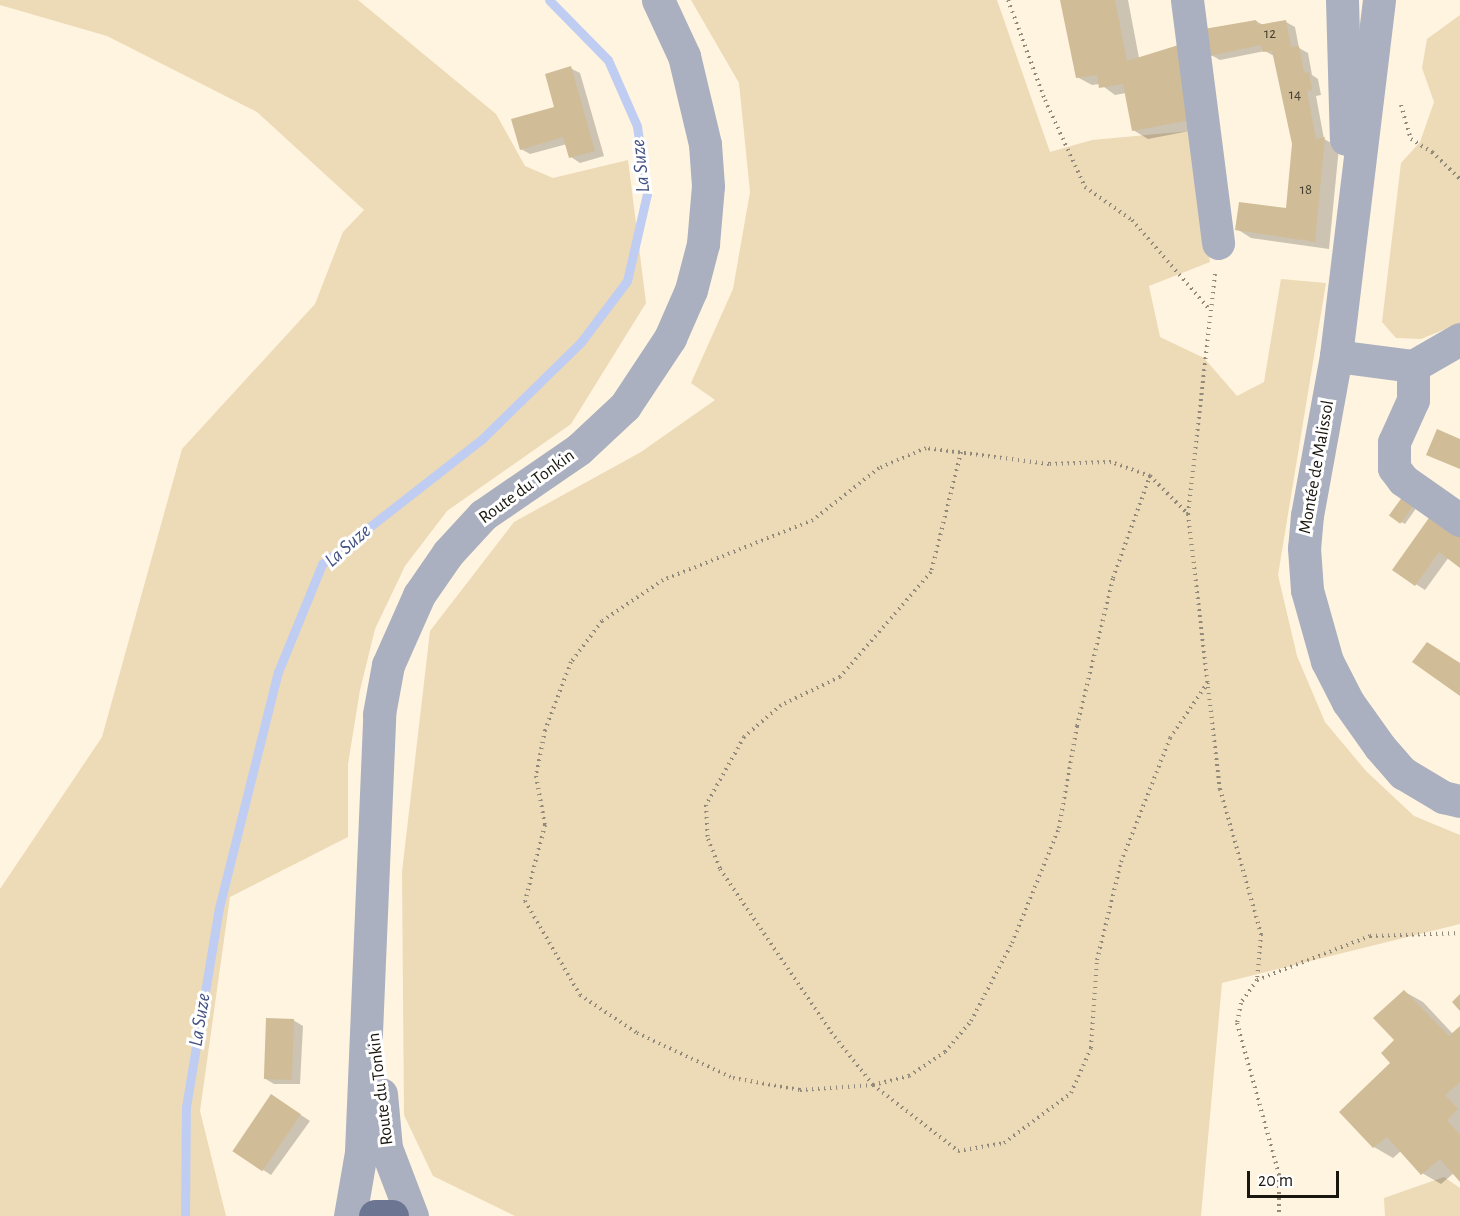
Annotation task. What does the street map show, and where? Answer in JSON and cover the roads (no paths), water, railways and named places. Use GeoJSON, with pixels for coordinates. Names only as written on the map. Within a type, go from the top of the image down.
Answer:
{"type":"FeatureCollection","features":[{"type":"Feature","properties":{"kind":"main road"},"geometry":{"type":"LineString","coordinates":[[375,1216],[392,1216]]}},
{"type":"Feature","properties":{"kind":"street","name":"Route du Tonkin"},"geometry":{"type":"LineString","coordinates":[[350,1216],[361,1152],[370,994],[379,714],[388,664],[401,630],[419,595],[448,553],[483,515],[579,448],[625,406],[670,338],[691,290],[703,244],[708,186],[705,144],[684,57],[658,0]]}},
{"type":"Feature","properties":{"kind":"street"},"geometry":{"type":"LineString","coordinates":[[1187,0],[1218,243]]}},
{"type":"Feature","properties":{"kind":"street","name":"Montée de Malissol"},"geometry":{"type":"LineString","coordinates":[[1342,0],[1350,215]]}},
{"type":"Feature","properties":{"kind":"street","name":"Montée de Malissol"},"geometry":{"type":"LineString","coordinates":[[1379,0],[1350,215],[1336,356],[1304,548],[1314,624],[1348,702],[1380,747],[1403,773],[1443,797],[1460,801]]}},
{"type":"Feature","properties":{"kind":"street"},"geometry":{"type":"LineString","coordinates":[[1336,356],[1413,366],[1460,339]]}},
{"type":"Feature","properties":{"kind":"street"},"geometry":{"type":"LineString","coordinates":[[1413,366],[1413,400],[1394,442],[1394,468],[1403,480],[1460,519]]}},
{"type":"Feature","properties":{"kind":"street","name":"Route du Tonkin"},"geometry":{"type":"LineString","coordinates":[[370,994],[386,1148],[412,1216]]}},
{"type":"Feature","properties":{"kind":"waterway","name":"La Suze"},"geometry":{"type":"LineString","coordinates":[[185,1216],[186,1107],[219,908],[278,672],[322,564],[482,439],[581,342],[627,281],[647,194],[637,126],[608,60],[549,0]]}}]}
